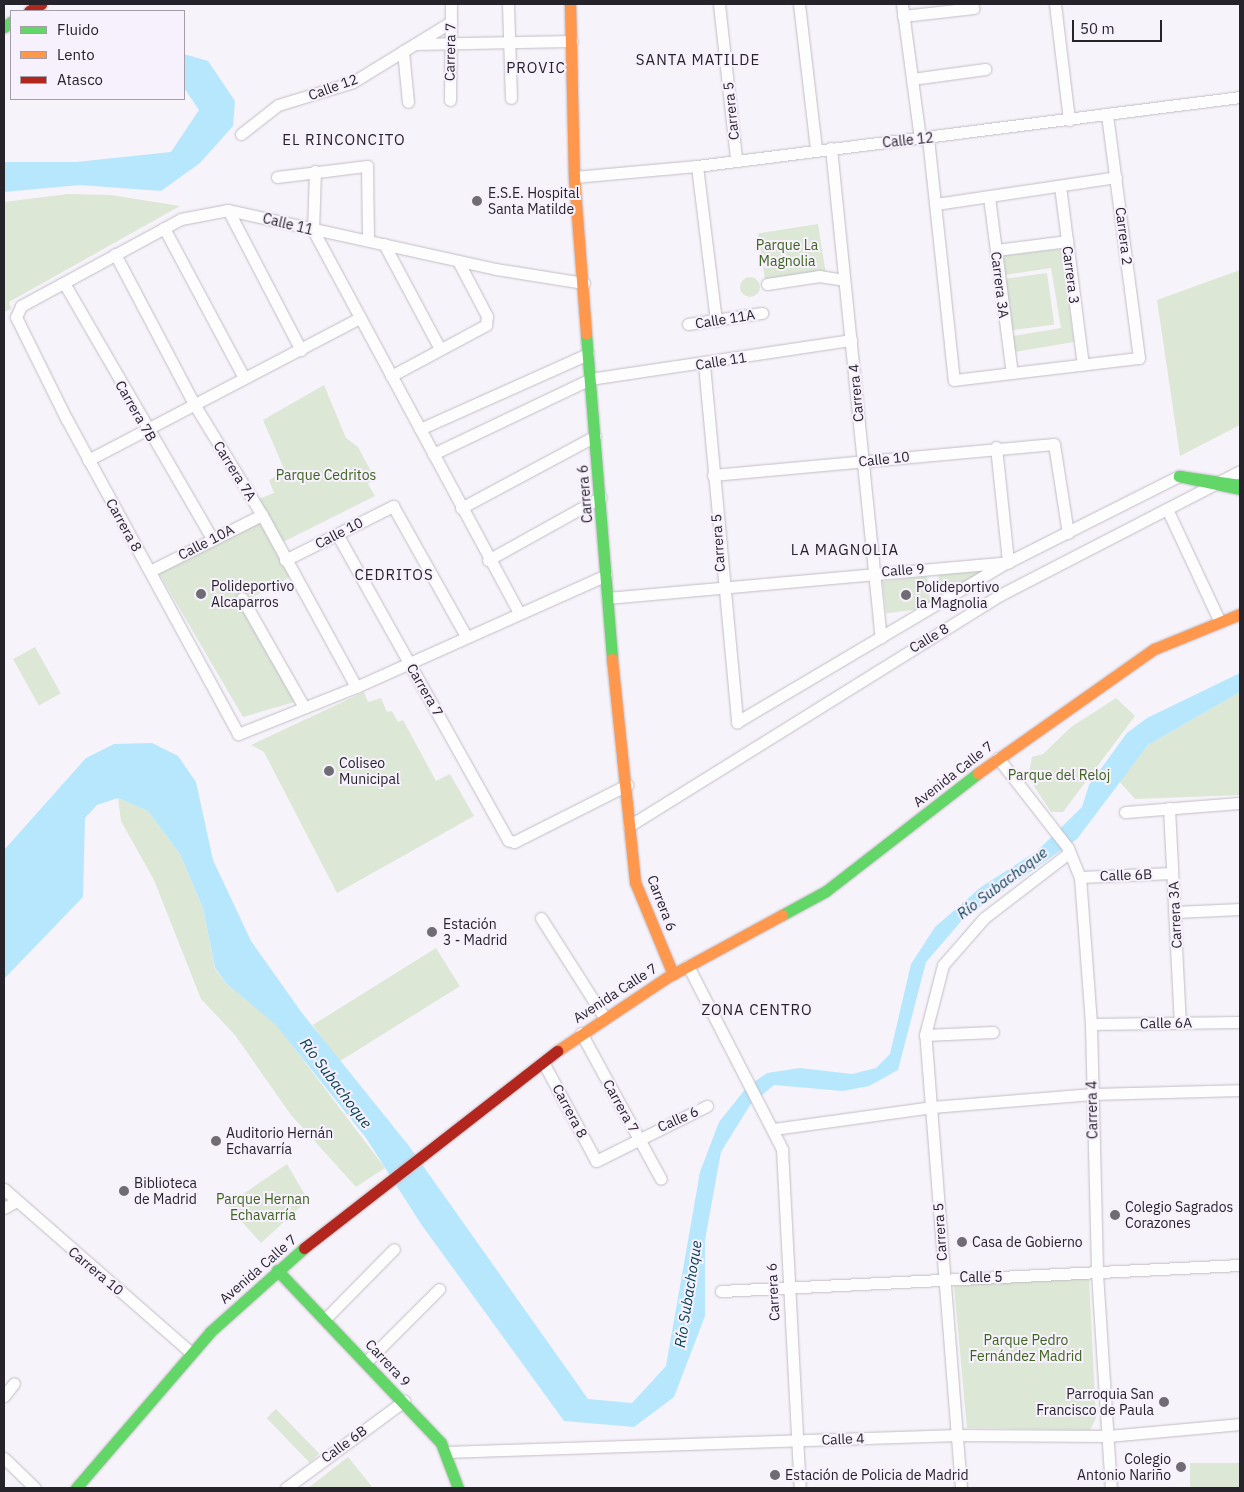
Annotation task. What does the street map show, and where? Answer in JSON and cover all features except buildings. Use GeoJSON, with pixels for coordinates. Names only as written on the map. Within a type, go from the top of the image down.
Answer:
{"type":"FeatureCollection","features":[{"type":"Feature","properties":{"kind":"main road","name":"Carrera 6"},"geometry":{"type":"LineString","coordinates":[[570,4],[574,177],[601,497],[607,598],[627,785],[629,826],[636,882],[673,974]]}},
{"type":"Feature","properties":{"kind":"main road"},"geometry":{"type":"LineString","coordinates":[[1179,476],[1240,485]]}},
{"type":"Feature","properties":{"kind":"main road"},"geometry":{"type":"LineString","coordinates":[[1179,476],[1240,489]]}},
{"type":"Feature","properties":{"kind":"main road","name":"Avenida Calle 7"},"geometry":{"type":"LineString","coordinates":[[76,1488],[190,1352],[277,1270],[427,1148],[581,1033],[604,1018],[673,974],[826,891],[998,758],[1154,649],[1240,614]]}},
{"type":"Feature","properties":{"kind":"main road","name":"Carrera 9"},"geometry":{"type":"LineString","coordinates":[[277,1270],[404,1401],[445,1452],[458,1488]]}},
{"type":"Feature","properties":{"kind":"street","name":"Carrera 7"},"geometry":{"type":"LineString","coordinates":[[450,100],[451,4]]}},
{"type":"Feature","properties":{"kind":"street"},"geometry":{"type":"LineString","coordinates":[[508,4],[511,98]]}},
{"type":"Feature","properties":{"kind":"street","name":"Carrera 5"},"geometry":{"type":"LineString","coordinates":[[719,4],[736,159]]}},
{"type":"Feature","properties":{"kind":"street"},"geometry":{"type":"LineString","coordinates":[[799,4],[816,149]]}},
{"type":"Feature","properties":{"kind":"street"},"geometry":{"type":"LineString","coordinates":[[902,4],[912,79],[936,204],[954,380],[1083,365]]}},
{"type":"Feature","properties":{"kind":"street"},"geometry":{"type":"LineString","coordinates":[[1055,4],[1069,120]]}},
{"type":"Feature","properties":{"kind":"street"},"geometry":{"type":"LineString","coordinates":[[903,16],[974,8]]}},
{"type":"Feature","properties":{"kind":"street","name":"Calle 12"},"geometry":{"type":"LineString","coordinates":[[240,134],[278,105],[353,82],[451,22]]}},
{"type":"Feature","properties":{"kind":"street"},"geometry":{"type":"LineString","coordinates":[[415,44],[450,46],[572,40]]}},
{"type":"Feature","properties":{"kind":"street"},"geometry":{"type":"LineString","coordinates":[[403,51],[408,102]]}},
{"type":"Feature","properties":{"kind":"street"},"geometry":{"type":"LineString","coordinates":[[912,79],[985,69]]}},
{"type":"Feature","properties":{"kind":"street","name":"Calle 12"},"geometry":{"type":"LineString","coordinates":[[574,177],[697,166],[816,149],[924,139],[1240,97]]}},
{"type":"Feature","properties":{"kind":"street","name":"Carrera 2"},"geometry":{"type":"LineString","coordinates":[[1083,365],[1139,358],[1107,115]]}},
{"type":"Feature","properties":{"kind":"street","name":"Carrera 4"},"geometry":{"type":"LineString","coordinates":[[831,148],[881,637]]}},
{"type":"Feature","properties":{"kind":"street"},"geometry":{"type":"LineString","coordinates":[[277,176],[367,166],[368,240]]}},
{"type":"Feature","properties":{"kind":"street"},"geometry":{"type":"LineString","coordinates":[[697,166],[716,321]]}},
{"type":"Feature","properties":{"kind":"street"},"geometry":{"type":"LineString","coordinates":[[315,171],[312,230],[420,429],[488,560],[518,612]]}},
{"type":"Feature","properties":{"kind":"street"},"geometry":{"type":"LineString","coordinates":[[936,204],[1116,177]]}},
{"type":"Feature","properties":{"kind":"street","name":"Carrera 3"},"geometry":{"type":"LineString","coordinates":[[1060,186],[1083,365]]}},
{"type":"Feature","properties":{"kind":"street","name":"Carrera 3A"},"geometry":{"type":"LineString","coordinates":[[989,197],[1012,373]]}},
{"type":"Feature","properties":{"kind":"street"},"geometry":{"type":"LineString","coordinates":[[228,210],[301,350]]}},
{"type":"Feature","properties":{"kind":"street","name":"Calle 11"},"geometry":{"type":"LineString","coordinates":[[16,313],[115,254],[193,213],[228,210],[458,261],[584,283]]}},
{"type":"Feature","properties":{"kind":"street"},"geometry":{"type":"LineString","coordinates":[[164,228],[243,376]]}},
{"type":"Feature","properties":{"kind":"street"},"geometry":{"type":"LineString","coordinates":[[996,250],[1067,242]]}},
{"type":"Feature","properties":{"kind":"street"},"geometry":{"type":"LineString","coordinates":[[384,244],[440,349]]}},
{"type":"Feature","properties":{"kind":"street","name":"Carrera 7A"},"geometry":{"type":"LineString","coordinates":[[115,254],[194,404],[262,515],[356,687]]}},
{"type":"Feature","properties":{"kind":"street"},"geometry":{"type":"LineString","coordinates":[[391,376],[488,320],[458,261]]}},
{"type":"Feature","properties":{"kind":"street"},"geometry":{"type":"LineString","coordinates":[[767,284],[818,276],[844,280]]}},
{"type":"Feature","properties":{"kind":"street","name":"Carrera 7B"},"geometry":{"type":"LineString","coordinates":[[64,283],[145,429],[212,538]]}},
{"type":"Feature","properties":{"kind":"street","name":"Carrera 8"},"geometry":{"type":"LineString","coordinates":[[16,313],[88,460],[238,734],[304,708]]}},
{"type":"Feature","properties":{"kind":"street","name":"Calle 11A"},"geometry":{"type":"LineString","coordinates":[[688,324],[762,313]]}},
{"type":"Feature","properties":{"kind":"street"},"geometry":{"type":"LineString","coordinates":[[88,460],[243,376],[301,350],[360,318]]}},
{"type":"Feature","properties":{"kind":"street","name":"Calle 11"},"geometry":{"type":"LineString","coordinates":[[433,454],[590,379],[704,364],[852,340]]}},
{"type":"Feature","properties":{"kind":"street"},"geometry":{"type":"LineString","coordinates":[[420,429],[588,354]]}},
{"type":"Feature","properties":{"kind":"street","name":"Carrera 5"},"geometry":{"type":"LineString","coordinates":[[704,364],[722,587],[736,722],[881,637]]}},
{"type":"Feature","properties":{"kind":"street"},"geometry":{"type":"LineString","coordinates":[[462,508],[595,436]]}},
{"type":"Feature","properties":{"kind":"street","name":"Calle 10"},"geometry":{"type":"LineString","coordinates":[[714,475],[996,446],[1054,444],[1068,533]]}},
{"type":"Feature","properties":{"kind":"street"},"geometry":{"type":"LineString","coordinates":[[881,637],[1008,562],[996,446]]}},
{"type":"Feature","properties":{"kind":"street","name":"Calle 8"},"geometry":{"type":"LineString","coordinates":[[629,826],[1000,595],[1240,470]]}},
{"type":"Feature","properties":{"kind":"street","name":"Calle 9"},"geometry":{"type":"LineString","coordinates":[[607,598],[873,572],[1008,562],[1179,476]]}},
{"type":"Feature","properties":{"kind":"street"},"geometry":{"type":"LineString","coordinates":[[488,560],[601,497]]}},
{"type":"Feature","properties":{"kind":"street","name":"Calle 10"},"geometry":{"type":"LineString","coordinates":[[285,560],[393,506],[466,636]]}},
{"type":"Feature","properties":{"kind":"street"},"geometry":{"type":"LineString","coordinates":[[1167,509],[1220,622]]}},
{"type":"Feature","properties":{"kind":"street","name":"Calle 10A"},"geometry":{"type":"LineString","coordinates":[[150,571],[212,538],[262,515]]}},
{"type":"Feature","properties":{"kind":"street","name":"Carrera 7"},"geometry":{"type":"LineString","coordinates":[[337,534],[500,830],[514,842],[627,785]]}},
{"type":"Feature","properties":{"kind":"street"},"geometry":{"type":"LineString","coordinates":[[242,598],[304,708],[356,687],[408,661],[606,575]]}},
{"type":"Feature","properties":{"kind":"street","name":"Carrera 4"},"geometry":{"type":"LineString","coordinates":[[998,758],[1069,850],[1080,877],[1091,1024],[1096,1273],[1111,1488]]}},
{"type":"Feature","properties":{"kind":"street"},"geometry":{"type":"LineString","coordinates":[[1124,812],[1240,803]]}},
{"type":"Feature","properties":{"kind":"street","name":"Carrera 3A"},"geometry":{"type":"LineString","coordinates":[[1169,808],[1180,1023]]}},
{"type":"Feature","properties":{"kind":"street","name":"Carrera 5"},"geometry":{"type":"LineString","coordinates":[[961,1488],[925,1035],[943,965],[984,918],[1069,850]]}},
{"type":"Feature","properties":{"kind":"street","name":"Calle 6B"},"geometry":{"type":"LineString","coordinates":[[1080,877],[1172,873]]}},
{"type":"Feature","properties":{"kind":"street"},"geometry":{"type":"LineString","coordinates":[[1175,912],[1240,909]]}},
{"type":"Feature","properties":{"kind":"street"},"geometry":{"type":"LineString","coordinates":[[541,918],[604,1018]]}},
{"type":"Feature","properties":{"kind":"street","name":"Carrera 6"},"geometry":{"type":"LineString","coordinates":[[688,966],[774,1129],[782,1149],[800,1488]]}},
{"type":"Feature","properties":{"kind":"street","name":"Calle 6A"},"geometry":{"type":"LineString","coordinates":[[1091,1024],[1240,1022]]}},
{"type":"Feature","properties":{"kind":"street"},"geometry":{"type":"LineString","coordinates":[[925,1035],[993,1032]]}},
{"type":"Feature","properties":{"kind":"street","name":"Carrera 7"},"geometry":{"type":"LineString","coordinates":[[581,1033],[661,1179]]}},
{"type":"Feature","properties":{"kind":"street","name":"Carrera 8"},"geometry":{"type":"LineString","coordinates":[[543,1062],[596,1161]]}},
{"type":"Feature","properties":{"kind":"street"},"geometry":{"type":"LineString","coordinates":[[774,1129],[932,1107],[1092,1094],[1240,1090]]}},
{"type":"Feature","properties":{"kind":"street","name":"Calle 6"},"geometry":{"type":"LineString","coordinates":[[596,1161],[638,1137],[707,1106]]}},
{"type":"Feature","properties":{"kind":"street","name":"Carrera 10"},"geometry":{"type":"LineString","coordinates":[[4,1189],[15,1202],[190,1352]]}},
{"type":"Feature","properties":{"kind":"street"},"geometry":{"type":"LineString","coordinates":[[4,1208],[15,1202]]}},
{"type":"Feature","properties":{"kind":"street"},"geometry":{"type":"LineString","coordinates":[[326,1319],[394,1249]]}},
{"type":"Feature","properties":{"kind":"street","name":"Calle 5"},"geometry":{"type":"LineString","coordinates":[[721,1292],[943,1277],[1096,1273],[1240,1265]]}},
{"type":"Feature","properties":{"kind":"street"},"geometry":{"type":"LineString","coordinates":[[367,1361],[439,1290]]}},
{"type":"Feature","properties":{"kind":"street"},"geometry":{"type":"LineString","coordinates":[[4,1396],[14,1383]]}},
{"type":"Feature","properties":{"kind":"street","name":"Calle 6B"},"geometry":{"type":"LineString","coordinates":[[286,1488],[404,1401]]}},
{"type":"Feature","properties":{"kind":"street","name":"Calle 4"},"geometry":{"type":"LineString","coordinates":[[445,1452],[958,1435],[1108,1436],[1240,1424]]}},
{"type":"Feature","properties":{"kind":"street"},"geometry":{"type":"LineString","coordinates":[[4,1458],[35,1488]]}},
{"type":"Feature","properties":{"kind":"green space"},"geometry":{"type":"Polygon","coordinates":[[[68,194],[111,195],[180,206],[9,302],[11,309],[4,312],[4,202],[68,194]]]}},
{"type":"Feature","properties":{"kind":"green space","name":"Parque La Magnolia"},"geometry":{"type":"Polygon","coordinates":[[[818,224],[826,273],[766,283],[758,234],[818,224]]]}},
{"type":"Feature","properties":{"kind":"green space"},"geometry":{"type":"Polygon","coordinates":[[[1061,249],[1074,342],[1014,352],[1013,336],[1061,328],[1051,268],[1004,275],[1001,256],[1061,249]]]}},
{"type":"Feature","properties":{"kind":"green space"},"geometry":{"type":"Polygon","coordinates":[[[1240,270],[1240,425],[1180,456],[1157,300],[1240,270]]]}},
{"type":"Feature","properties":{"kind":"green space"},"geometry":{"type":"Polygon","coordinates":[[[1047,273],[1054,324],[1011,331],[1003,279],[1047,273]]]}},
{"type":"Feature","properties":{"kind":"green space"},"geometry":{"type":"Polygon","coordinates":[[[750,277],[757,280],[760,287],[757,294],[750,297],[743,294],[740,287],[743,280],[750,277]]]}},
{"type":"Feature","properties":{"kind":"green space","name":"Parque Cedritos"},"geometry":{"type":"Polygon","coordinates":[[[324,385],[346,438],[358,447],[374,477],[368,484],[375,496],[279,544],[256,500],[274,493],[269,480],[285,471],[263,420],[324,385]]]}},
{"type":"Feature","properties":{"kind":"green space"},"geometry":{"type":"Polygon","coordinates":[[[261,518],[290,577],[244,602],[298,701],[243,717],[157,570],[261,518]]]}},
{"type":"Feature","properties":{"kind":"green space"},"geometry":{"type":"Polygon","coordinates":[[[983,571],[942,596],[938,574],[983,571]]]}},
{"type":"Feature","properties":{"kind":"green space","name":"Polideportivo la Magnolia"},"geometry":{"type":"Polygon","coordinates":[[[927,576],[931,608],[886,613],[882,581],[927,576]]]}},
{"type":"Feature","properties":{"kind":"green space"},"geometry":{"type":"Polygon","coordinates":[[[35,647],[61,693],[39,705],[13,659],[35,647]]]}},
{"type":"Feature","properties":{"kind":"green space"},"geometry":{"type":"Polygon","coordinates":[[[364,692],[368,702],[381,698],[387,712],[392,711],[398,722],[403,720],[436,781],[450,774],[474,816],[337,893],[264,752],[251,745],[364,692]]]}},
{"type":"Feature","properties":{"kind":"green space"},"geometry":{"type":"Polygon","coordinates":[[[1240,692],[1240,795],[1135,799],[1119,781],[1148,745],[1240,692]]]}},
{"type":"Feature","properties":{"kind":"green space","name":"Parque del Reloj"},"geometry":{"type":"Polygon","coordinates":[[[1116,698],[1135,716],[1063,812],[1051,812],[1028,777],[1032,757],[1043,754],[1071,727],[1116,698]]]}},
{"type":"Feature","properties":{"kind":"green space"},"geometry":{"type":"Polygon","coordinates":[[[118,798],[148,811],[180,854],[203,908],[215,969],[227,984],[276,1024],[385,1168],[356,1187],[291,1115],[235,1035],[201,999],[154,880],[121,821],[118,798]]]}},
{"type":"Feature","properties":{"kind":"green space"},"geometry":{"type":"Polygon","coordinates":[[[436,948],[460,986],[337,1063],[313,1025],[436,948]]]}},
{"type":"Feature","properties":{"kind":"green space","name":"Parque Hernan Echavarría"},"geometry":{"type":"Polygon","coordinates":[[[287,1164],[308,1200],[261,1243],[227,1205],[287,1164]]]}},
{"type":"Feature","properties":{"kind":"green space","name":"Parque Pedro Fernández Madrid"},"geometry":{"type":"Polygon","coordinates":[[[1089,1278],[1096,1418],[1090,1430],[967,1428],[954,1286],[1089,1278]]]}},
{"type":"Feature","properties":{"kind":"green space"},"geometry":{"type":"Polygon","coordinates":[[[276,1409],[319,1454],[310,1463],[267,1418],[276,1409]]]}},
{"type":"Feature","properties":{"kind":"green space"},"geometry":{"type":"Polygon","coordinates":[[[348,1457],[373,1488],[308,1488],[348,1457]]]}},
{"type":"Feature","properties":{"kind":"green space"},"geometry":{"type":"Polygon","coordinates":[[[1190,1463],[1240,1463],[1240,1488],[1190,1488],[1190,1463]]]}},
{"type":"Feature","properties":{"kind":"water"},"geometry":{"type":"Polygon","coordinates":[[[185,54],[208,61],[235,101],[233,126],[200,163],[161,191],[80,185],[4,192],[4,162],[76,162],[171,152],[199,110],[185,89],[185,54]]]}},
{"type":"Feature","properties":{"kind":"water","name":"Río Subachoque"},"geometry":{"type":"Polygon","coordinates":[[[1240,673],[1240,692],[1148,745],[1077,839],[964,918],[926,962],[898,1070],[869,1086],[843,1091],[774,1085],[750,1105],[721,1152],[705,1240],[705,1316],[674,1397],[634,1427],[564,1421],[421,1224],[366,1138],[275,1024],[227,984],[215,968],[203,908],[180,854],[148,811],[118,798],[97,805],[85,818],[83,897],[4,979],[4,850],[86,758],[114,744],[152,743],[178,756],[196,782],[213,860],[251,941],[302,1013],[409,1146],[588,1399],[632,1403],[666,1366],[700,1172],[719,1122],[747,1087],[767,1073],[800,1068],[852,1074],[876,1068],[890,1054],[911,964],[935,927],[981,887],[1037,851],[1082,807],[1089,785],[1127,733],[1147,718],[1240,673]]]}},
{"type":"Feature","properties":{"kind":"traffic: fast"},"geometry":{"type":"LineString","coordinates":[[4,27],[10,23]]}},
{"type":"Feature","properties":{"kind":"traffic: fast"},"geometry":{"type":"LineString","coordinates":[[586,334],[612,659]]}},
{"type":"Feature","properties":{"kind":"traffic: fast"},"geometry":{"type":"LineString","coordinates":[[1240,485],[1179,476],[1240,489]]}},
{"type":"Feature","properties":{"kind":"traffic: fast"},"geometry":{"type":"LineString","coordinates":[[782,915],[826,891],[978,773]]}},
{"type":"Feature","properties":{"kind":"traffic: fast"},"geometry":{"type":"LineString","coordinates":[[76,1488],[210,1332],[304,1248]]}},
{"type":"Feature","properties":{"kind":"traffic: fast"},"geometry":{"type":"LineString","coordinates":[[277,1270],[441,1443],[458,1488]]}},
{"type":"Feature","properties":{"kind":"traffic: slow"},"geometry":{"type":"LineString","coordinates":[[570,4],[574,177],[586,334]]}},
{"type":"Feature","properties":{"kind":"traffic: slow"},"geometry":{"type":"LineString","coordinates":[[978,773],[1154,649],[1240,614]]}},
{"type":"Feature","properties":{"kind":"traffic: slow"},"geometry":{"type":"LineString","coordinates":[[612,659],[635,882],[673,974]]}},
{"type":"Feature","properties":{"kind":"traffic: slow"},"geometry":{"type":"LineString","coordinates":[[557,1051],[666,978],[782,915]]}},
{"type":"Feature","properties":{"kind":"traffic: jam"},"geometry":{"type":"LineString","coordinates":[[31,10],[41,4]]}},
{"type":"Feature","properties":{"kind":"traffic: jam"},"geometry":{"type":"LineString","coordinates":[[304,1248],[557,1051]]}},
{"type":"Feature","properties":{"kind":"place","name":"E.S.E. Hospital Santa Matilde"},"geometry":{"type":"Point","coordinates":[477,201]}},
{"type":"Feature","properties":{"kind":"place","name":"Polideportivo Alcaparros"},"geometry":{"type":"Point","coordinates":[201,594]}},
{"type":"Feature","properties":{"kind":"place","name":"Polideportivo la Magnolia"},"geometry":{"type":"Point","coordinates":[906,595]}},
{"type":"Feature","properties":{"kind":"place","name":"Coliseo Municipal"},"geometry":{"type":"Point","coordinates":[329,771]}},
{"type":"Feature","properties":{"kind":"place","name":"Estación 3 - Madrid"},"geometry":{"type":"Point","coordinates":[432,932]}},
{"type":"Feature","properties":{"kind":"place","name":"Auditorio Hernán Echavarría"},"geometry":{"type":"Point","coordinates":[216,1141]}},
{"type":"Feature","properties":{"kind":"place","name":"Biblioteca de Madrid"},"geometry":{"type":"Point","coordinates":[124,1191]}},
{"type":"Feature","properties":{"kind":"place","name":"Colegio Sagrados Corazones"},"geometry":{"type":"Point","coordinates":[1115,1215]}},
{"type":"Feature","properties":{"kind":"place","name":"Casa de Gobierno"},"geometry":{"type":"Point","coordinates":[962,1242]}},
{"type":"Feature","properties":{"kind":"place","name":"Parroquia San Francisco de Paula"},"geometry":{"type":"Point","coordinates":[1164,1402]}},
{"type":"Feature","properties":{"kind":"place","name":"Colegio Antonio Nariño"},"geometry":{"type":"Point","coordinates":[1181,1467]}},
{"type":"Feature","properties":{"kind":"place","name":"Estación de Policia de Madrid"},"geometry":{"type":"Point","coordinates":[775,1475]}},
{"type":"Feature","properties":{"kind":"district","name":"SANTA MATILDE"},"geometry":{"type":"Point","coordinates":[698,60]}},
{"type":"Feature","properties":{"kind":"district","name":"PROVIC"},"geometry":{"type":"Point","coordinates":[536,68]}},
{"type":"Feature","properties":{"kind":"district","name":"EL RINCONCITO"},"geometry":{"type":"Point","coordinates":[344,140]}},
{"type":"Feature","properties":{"kind":"district","name":"LA MAGNOLIA"},"geometry":{"type":"Point","coordinates":[845,550]}},
{"type":"Feature","properties":{"kind":"district","name":"CEDRITOS"},"geometry":{"type":"Point","coordinates":[394,575]}},
{"type":"Feature","properties":{"kind":"district","name":"ZONA CENTRO"},"geometry":{"type":"Point","coordinates":[757,1010]}}]}
